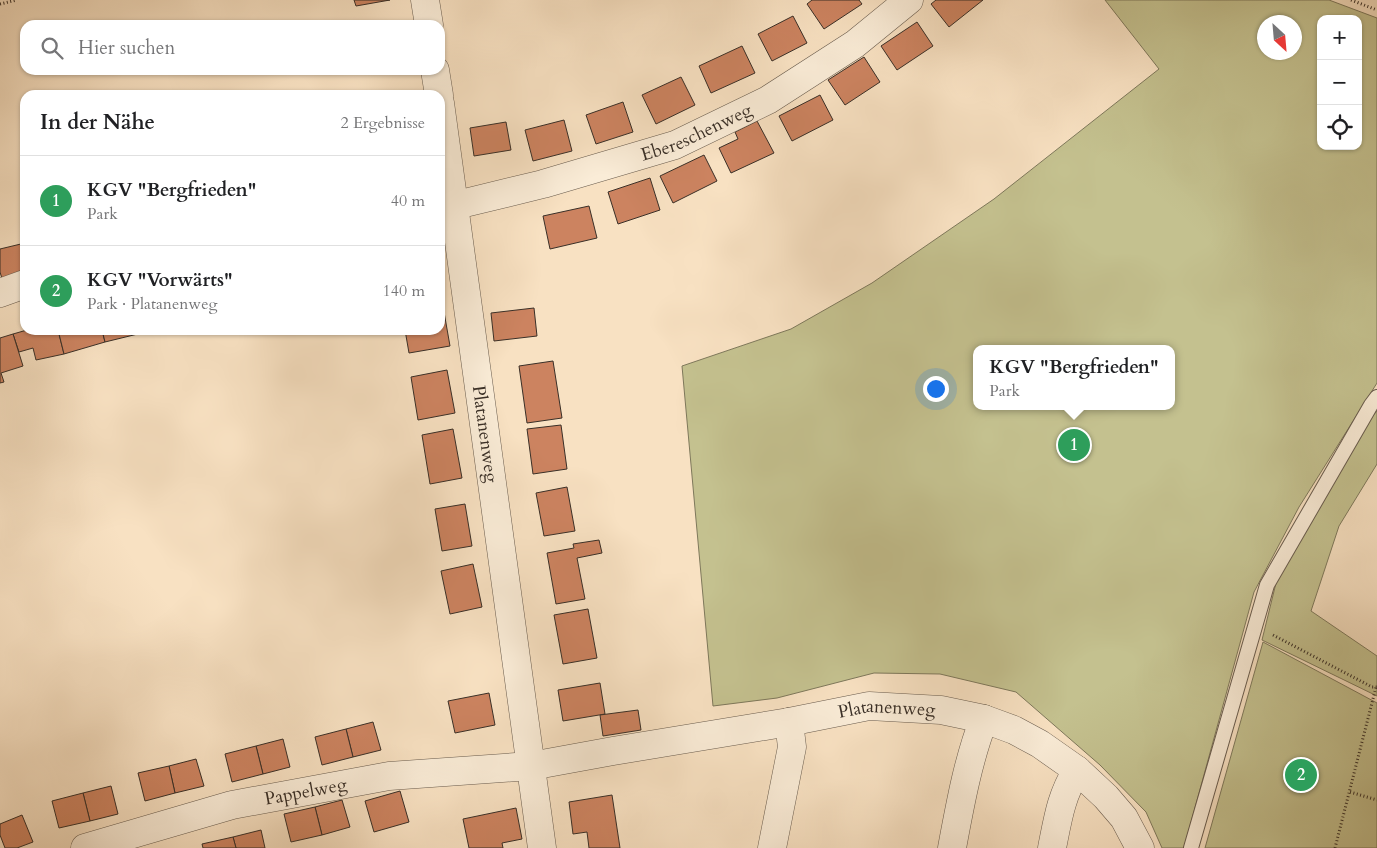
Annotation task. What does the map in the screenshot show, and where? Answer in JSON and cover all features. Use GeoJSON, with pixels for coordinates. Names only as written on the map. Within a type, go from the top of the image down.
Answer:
{"type":"FeatureCollection","features":[{"type":"Feature","properties":{"kind":"street"},"geometry":{"type":"LineString","coordinates":[[425,0],[427,20]]}},
{"type":"Feature","properties":{"kind":"street","name":"Ebereschenweg"},"geometry":{"type":"LineString","coordinates":[[447,208],[542,184],[675,145],[768,100],[855,44],[909,0]]}},
{"type":"Feature","properties":{"kind":"street"},"geometry":{"type":"LineString","coordinates":[[436,75],[438,90]]}},
{"type":"Feature","properties":{"kind":"street","name":"Platanenweg"},"geometry":{"type":"LineString","coordinates":[[445,136],[454,196],[447,208],[542,848]]}},
{"type":"Feature","properties":{"kind":"street"},"geometry":{"type":"LineString","coordinates":[[0,293],[20,286]]}},
{"type":"Feature","properties":{"kind":"street","name":"Platanenweg"},"geometry":{"type":"LineString","coordinates":[[531,766],[613,750],[789,722],[869,706],[941,710],[984,719],[1014,730],[1040,744],[1077,770],[1106,797],[1124,818],[1140,848]]}},
{"type":"Feature","properties":{"kind":"street"},"geometry":{"type":"LineString","coordinates":[[952,848],[976,741],[984,719]]}},
{"type":"Feature","properties":{"kind":"street"},"geometry":{"type":"LineString","coordinates":[[772,848],[792,747],[789,722]]}},
{"type":"Feature","properties":{"kind":"street","name":"Pappelweg"},"geometry":{"type":"LineString","coordinates":[[84,848],[232,805],[261,799],[389,776],[531,766]]}},
{"type":"Feature","properties":{"kind":"street"},"geometry":{"type":"LineString","coordinates":[[1052,848],[1062,798],[1077,770]]}},
{"type":"Feature","properties":{"kind":"lane"},"geometry":{"type":"LineString","coordinates":[[1192,848],[1267,584],[1371,405],[1377,398]]}},
{"type":"Feature","properties":{"kind":"path"},"geometry":{"type":"LineString","coordinates":[[0,4],[17,0]]}},
{"type":"Feature","properties":{"kind":"path"},"geometry":{"type":"LineString","coordinates":[[1351,0],[1377,10]]}},
{"type":"Feature","properties":{"kind":"path"},"geometry":{"type":"LineString","coordinates":[[1254,625],[1372,687],[1377,687],[1335,848]]}},
{"type":"Feature","properties":{"kind":"path"},"geometry":{"type":"LineString","coordinates":[[1350,792],[1377,800]]}},
{"type":"Feature","properties":{"kind":"shaded area"},"geometry":{"type":"Polygon","coordinates":[[[1105,0],[1329,0],[1377,18],[1377,383],[1299,507],[1254,592],[1184,848],[1162,848],[1146,812],[1100,765],[1016,692],[940,674],[874,673],[777,698],[713,706],[682,366],[791,329],[872,283],[994,199],[1159,69],[1105,0]]]}},
{"type":"Feature","properties":{"kind":"shaded area"},"geometry":{"type":"Polygon","coordinates":[[[1377,411],[1377,464],[1339,526],[1311,611],[1377,656],[1377,696],[1262,640],[1277,579],[1367,422],[1377,411]]]}},
{"type":"Feature","properties":{"kind":"shaded area"},"geometry":{"type":"Polygon","coordinates":[[[1263,642],[1377,703],[1377,848],[1205,848],[1263,642]]]}},
{"type":"Feature","properties":{"kind":"building"},"geometry":{"type":"Polygon","coordinates":[[[354,0],[390,0],[356,6],[354,0]]]}},
{"type":"Feature","properties":{"kind":"building"},"geometry":{"type":"Polygon","coordinates":[[[812,0],[859,0],[862,4],[824,29],[807,4],[812,0]]]}},
{"type":"Feature","properties":{"kind":"building"},"geometry":{"type":"Polygon","coordinates":[[[936,0],[983,0],[949,27],[931,4],[936,0]]]}},
{"type":"Feature","properties":{"kind":"building"},"geometry":{"type":"Polygon","coordinates":[[[793,16],[807,43],[772,61],[758,34],[793,16]]]}},
{"type":"Feature","properties":{"kind":"building"},"geometry":{"type":"Polygon","coordinates":[[[917,22],[933,46],[897,70],[881,46],[917,22]]]}},
{"type":"Feature","properties":{"kind":"building"},"geometry":{"type":"Polygon","coordinates":[[[742,46],[755,73],[711,93],[699,66],[742,46]]]}},
{"type":"Feature","properties":{"kind":"building"},"geometry":{"type":"Polygon","coordinates":[[[864,57],[880,82],[845,105],[828,80],[864,57]]]}},
{"type":"Feature","properties":{"kind":"building"},"geometry":{"type":"Polygon","coordinates":[[[681,77],[695,105],[656,124],[642,95],[681,77]]]}},
{"type":"Feature","properties":{"kind":"building"},"geometry":{"type":"Polygon","coordinates":[[[820,95],[833,120],[792,141],[779,116],[820,95]]]}},
{"type":"Feature","properties":{"kind":"building"},"geometry":{"type":"Polygon","coordinates":[[[623,102],[633,132],[596,144],[586,115],[623,102]]]}},
{"type":"Feature","properties":{"kind":"building"},"geometry":{"type":"Polygon","coordinates":[[[564,120],[572,151],[533,161],[525,130],[564,120]]]}},
{"type":"Feature","properties":{"kind":"building"},"geometry":{"type":"Polygon","coordinates":[[[757,121],[774,153],[731,173],[719,148],[738,139],[735,132],[757,121]]]}},
{"type":"Feature","properties":{"kind":"building"},"geometry":{"type":"Polygon","coordinates":[[[506,122],[511,150],[474,156],[470,128],[506,122]]]}},
{"type":"Feature","properties":{"kind":"building"},"geometry":{"type":"Polygon","coordinates":[[[704,155],[717,181],[673,203],[660,176],[704,155]]]}},
{"type":"Feature","properties":{"kind":"building"},"geometry":{"type":"Polygon","coordinates":[[[650,178],[660,210],[618,224],[608,192],[650,178]]]}},
{"type":"Feature","properties":{"kind":"building"},"geometry":{"type":"Polygon","coordinates":[[[589,206],[597,238],[550,249],[543,216],[589,206]]]}},
{"type":"Feature","properties":{"kind":"building"},"geometry":{"type":"Polygon","coordinates":[[[20,244],[20,277],[3,282],[0,272],[0,249],[20,244]]]}},
{"type":"Feature","properties":{"kind":"building"},"geometry":{"type":"Polygon","coordinates":[[[534,308],[537,336],[494,341],[491,313],[534,308]]]}},
{"type":"Feature","properties":{"kind":"building"},"geometry":{"type":"Polygon","coordinates":[[[445,318],[450,346],[409,353],[406,335],[445,335],[445,318]]]}},
{"type":"Feature","properties":{"kind":"building"},"geometry":{"type":"Polygon","coordinates":[[[20,332],[20,335],[59,335],[64,354],[36,360],[33,348],[19,352],[13,334],[20,332]]]}},
{"type":"Feature","properties":{"kind":"building"},"geometry":{"type":"Polygon","coordinates":[[[13,334],[23,366],[1,373],[4,382],[0,383],[0,338],[13,334]]]}},
{"type":"Feature","properties":{"kind":"building"},"geometry":{"type":"Polygon","coordinates":[[[59,335],[103,335],[105,342],[64,354],[59,335]]]}},
{"type":"Feature","properties":{"kind":"building"},"geometry":{"type":"Polygon","coordinates":[[[103,335],[134,335],[105,342],[103,335]]]}},
{"type":"Feature","properties":{"kind":"building"},"geometry":{"type":"Polygon","coordinates":[[[553,361],[562,418],[527,423],[519,366],[553,361]]]}},
{"type":"Feature","properties":{"kind":"building"},"geometry":{"type":"Polygon","coordinates":[[[447,370],[455,413],[418,420],[411,377],[447,370]]]}},
{"type":"Feature","properties":{"kind":"building"},"geometry":{"type":"Polygon","coordinates":[[[561,425],[567,469],[533,474],[527,429],[561,425]]]}},
{"type":"Feature","properties":{"kind":"building"},"geometry":{"type":"Polygon","coordinates":[[[453,429],[462,478],[430,484],[422,435],[453,429]]]}},
{"type":"Feature","properties":{"kind":"building"},"geometry":{"type":"Polygon","coordinates":[[[567,487],[575,531],[544,536],[536,493],[567,487]]]}},
{"type":"Feature","properties":{"kind":"building"},"geometry":{"type":"Polygon","coordinates":[[[465,504],[472,546],[442,551],[435,509],[465,504]]]}},
{"type":"Feature","properties":{"kind":"building"},"geometry":{"type":"Polygon","coordinates":[[[599,540],[602,553],[577,558],[585,599],[556,604],[547,553],[574,548],[573,544],[599,540]]]}},
{"type":"Feature","properties":{"kind":"building"},"geometry":{"type":"Polygon","coordinates":[[[473,564],[482,607],[450,614],[441,571],[473,564]]]}},
{"type":"Feature","properties":{"kind":"building"},"geometry":{"type":"Polygon","coordinates":[[[588,609],[597,658],[563,664],[554,615],[588,609]]]}},
{"type":"Feature","properties":{"kind":"building"},"geometry":{"type":"Polygon","coordinates":[[[600,683],[605,714],[563,721],[558,690],[600,683]]]}},
{"type":"Feature","properties":{"kind":"building"},"geometry":{"type":"Polygon","coordinates":[[[489,693],[495,725],[455,733],[448,701],[489,693]]]}},
{"type":"Feature","properties":{"kind":"building"},"geometry":{"type":"Polygon","coordinates":[[[638,710],[641,730],[603,736],[600,715],[638,710]]]}},
{"type":"Feature","properties":{"kind":"building"},"geometry":{"type":"Polygon","coordinates":[[[373,722],[381,750],[353,757],[346,729],[373,722]]]}},
{"type":"Feature","properties":{"kind":"building"},"geometry":{"type":"Polygon","coordinates":[[[346,729],[353,757],[322,765],[315,737],[346,729]]]}},
{"type":"Feature","properties":{"kind":"building"},"geometry":{"type":"Polygon","coordinates":[[[283,739],[290,767],[263,774],[256,746],[283,739]]]}},
{"type":"Feature","properties":{"kind":"building"},"geometry":{"type":"Polygon","coordinates":[[[256,746],[263,774],[232,782],[225,754],[256,746]]]}},
{"type":"Feature","properties":{"kind":"building"},"geometry":{"type":"Polygon","coordinates":[[[196,759],[204,786],[175,793],[169,766],[196,759]]]}},
{"type":"Feature","properties":{"kind":"building"},"geometry":{"type":"Polygon","coordinates":[[[169,766],[175,793],[145,801],[138,773],[169,766]]]}},
{"type":"Feature","properties":{"kind":"building"},"geometry":{"type":"Polygon","coordinates":[[[111,786],[118,814],[90,821],[83,793],[111,786]]]}},
{"type":"Feature","properties":{"kind":"building"},"geometry":{"type":"Polygon","coordinates":[[[400,791],[409,822],[374,832],[365,801],[400,791]]]}},
{"type":"Feature","properties":{"kind":"building"},"geometry":{"type":"Polygon","coordinates":[[[83,793],[90,821],[59,828],[52,801],[83,793]]]}},
{"type":"Feature","properties":{"kind":"building"},"geometry":{"type":"Polygon","coordinates":[[[612,795],[620,848],[589,848],[587,832],[573,834],[569,802],[612,795]]]}},
{"type":"Feature","properties":{"kind":"building"},"geometry":{"type":"Polygon","coordinates":[[[342,800],[350,827],[322,835],[315,807],[342,800]]]}},
{"type":"Feature","properties":{"kind":"building"},"geometry":{"type":"Polygon","coordinates":[[[315,807],[322,835],[291,842],[284,814],[315,807]]]}},
{"type":"Feature","properties":{"kind":"building"},"geometry":{"type":"Polygon","coordinates":[[[516,808],[522,839],[502,843],[503,848],[469,848],[463,819],[516,808]]]}},
{"type":"Feature","properties":{"kind":"building"},"geometry":{"type":"Polygon","coordinates":[[[22,815],[33,842],[17,848],[5,848],[0,835],[0,824],[22,815]]]}},
{"type":"Feature","properties":{"kind":"building"},"geometry":{"type":"Polygon","coordinates":[[[261,830],[265,848],[236,848],[233,837],[261,830]]]}},
{"type":"Feature","properties":{"kind":"building"},"geometry":{"type":"Polygon","coordinates":[[[233,837],[236,848],[203,848],[202,844],[233,837]]]}},
{"type":"Feature","properties":{"kind":"place","name":"KGV \"Bergfrieden\""},"geometry":{"type":"Point","coordinates":[1074,445]}},
{"type":"Feature","properties":{"kind":"place","name":"KGV \"Vorwärts\""},"geometry":{"type":"Point","coordinates":[1301,775]}}]}
